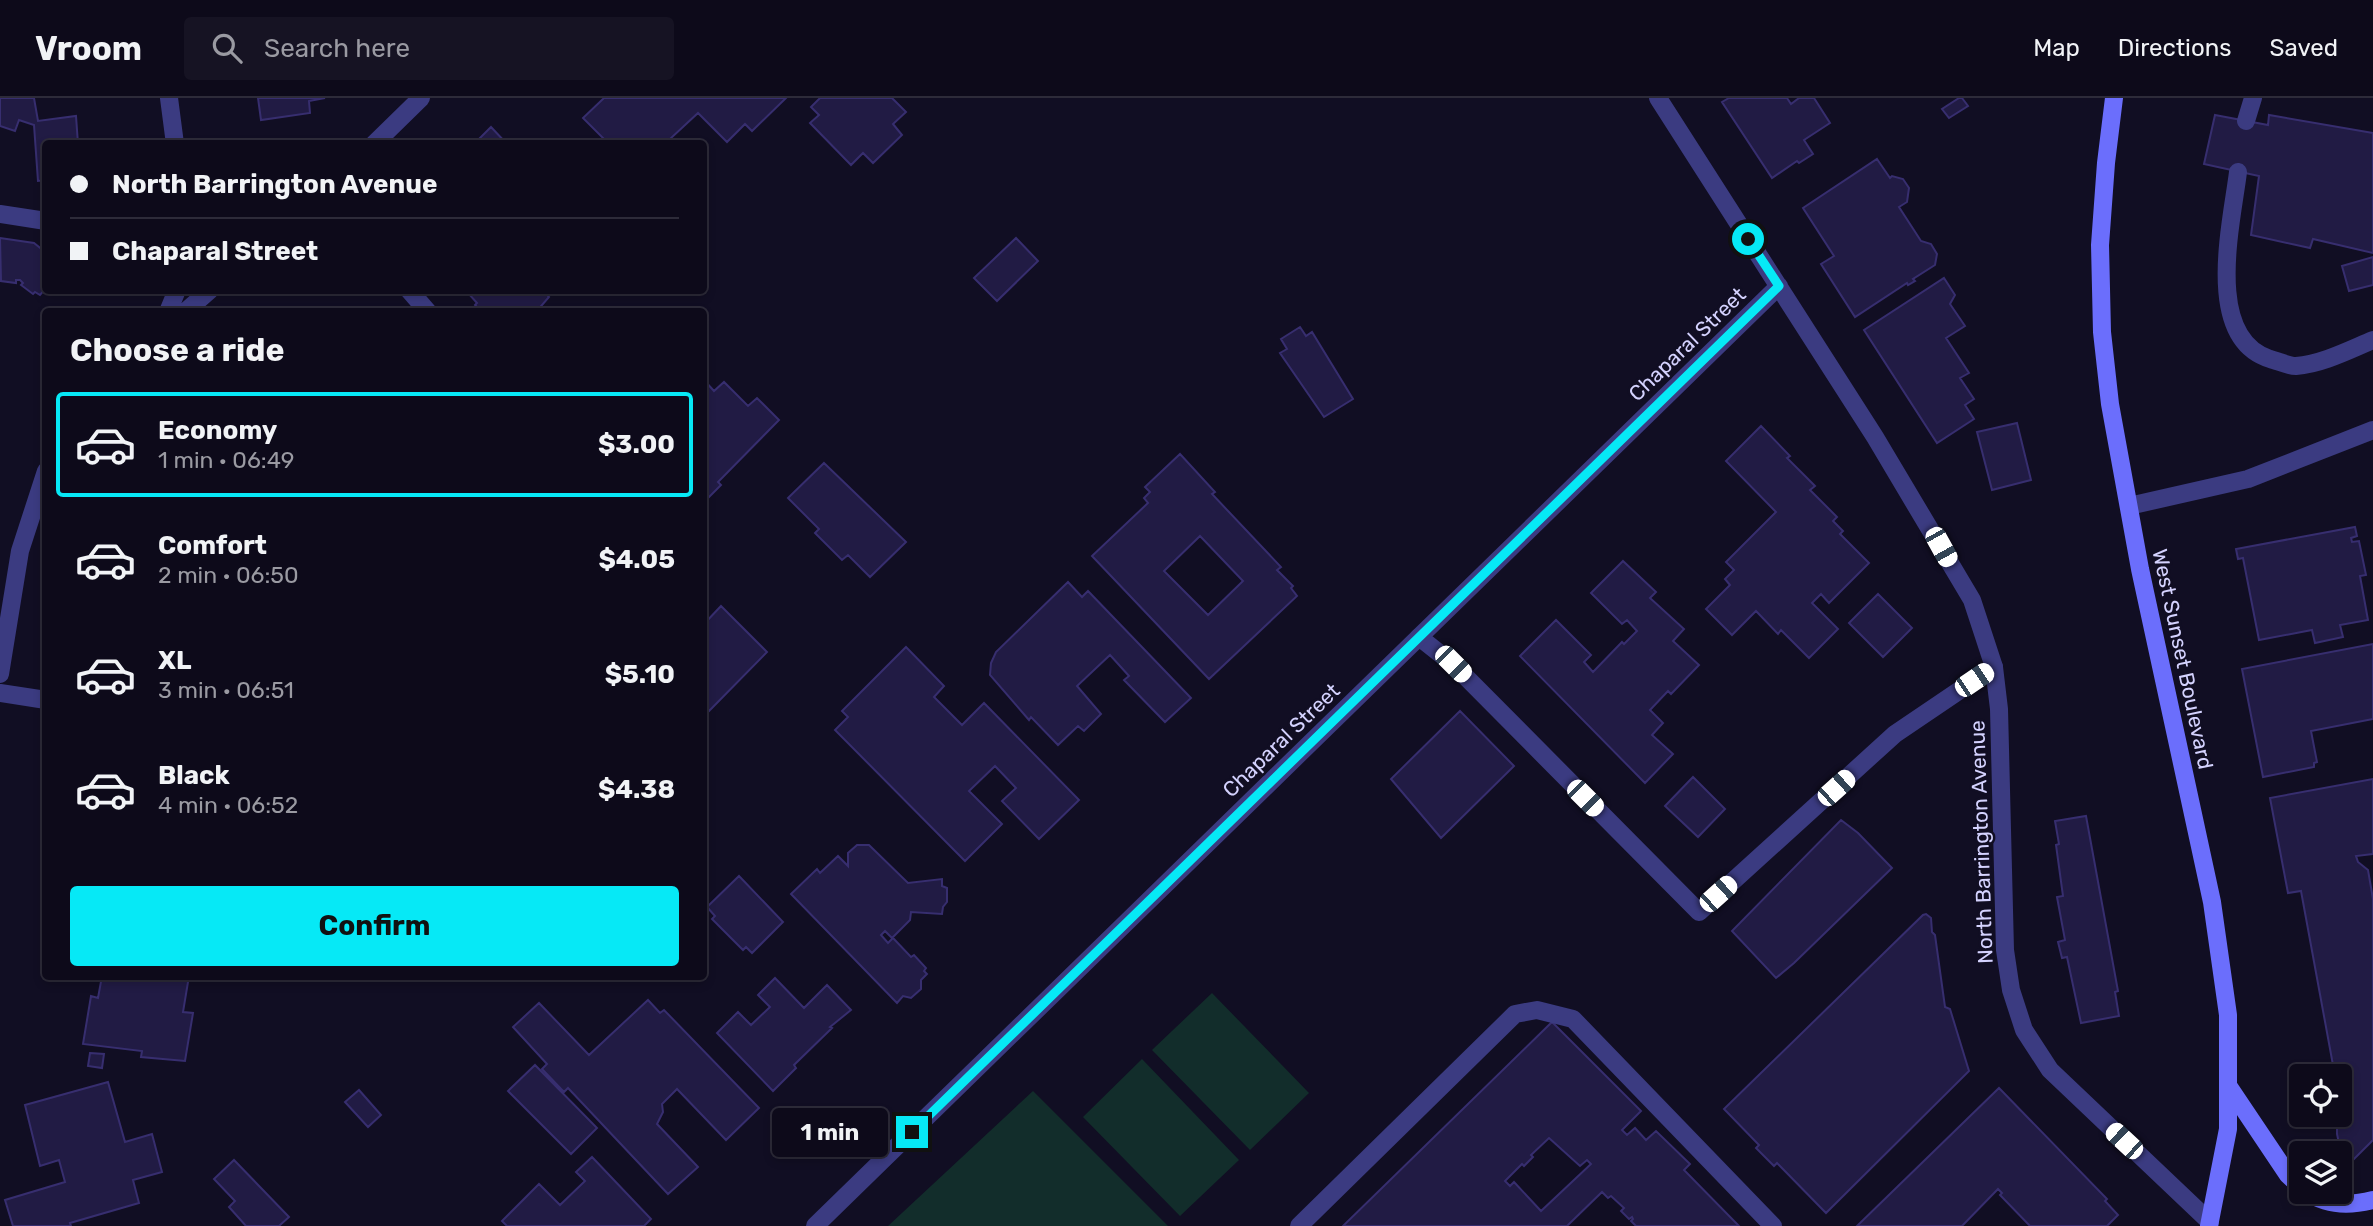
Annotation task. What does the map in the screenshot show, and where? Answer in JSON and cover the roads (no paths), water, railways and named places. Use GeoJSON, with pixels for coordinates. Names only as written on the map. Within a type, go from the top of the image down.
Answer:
{"type":"FeatureCollection","features":[{"type":"Feature","properties":{"kind":"main road","name":"West Sunset Boulevard"},"geometry":{"type":"LineString","coordinates":[[2114,98],[2100,245],[2102,332],[2110,404],[2212,902],[2228,1015],[2228,1129],[2210,1224]]}},
{"type":"Feature","properties":{"kind":"main road"},"geometry":{"type":"LineString","coordinates":[[2229,1087],[2289,1176]]}},
{"type":"Feature","properties":{"kind":"main road"},"geometry":{"type":"LineString","coordinates":[[2332,1204],[2355,1205],[2373,1200]]}},
{"type":"Feature","properties":{"kind":"street"},"geometry":{"type":"LineString","coordinates":[[169,98],[174,140]]}},
{"type":"Feature","properties":{"kind":"street"},"geometry":{"type":"LineString","coordinates":[[378,140],[421,98]]}},
{"type":"Feature","properties":{"kind":"street","name":"North Barrington Avenue"},"geometry":{"type":"LineString","coordinates":[[1658,98],[1779,286],[1972,600],[1994,667],[1999,709],[2005,950],[2011,990],[2024,1030],[2050,1070],[2210,1224]]}},
{"type":"Feature","properties":{"kind":"street"},"geometry":{"type":"LineString","coordinates":[[2246,121],[2253,98]]}},
{"type":"Feature","properties":{"kind":"street"},"geometry":{"type":"LineString","coordinates":[[2238,172],[2227,269],[2227,303],[2240,337],[2263,356],[2294,366],[2333,356],[2373,340]]}},
{"type":"Feature","properties":{"kind":"street"},"geometry":{"type":"LineString","coordinates":[[0,214],[42,220]]}},
{"type":"Feature","properties":{"kind":"street","name":"Chaparal Street"},"geometry":{"type":"LineString","coordinates":[[815,1226],[1779,286]]}},
{"type":"Feature","properties":{"kind":"street"},"geometry":{"type":"LineString","coordinates":[[190,308],[205,294]]}},
{"type":"Feature","properties":{"kind":"street"},"geometry":{"type":"LineString","coordinates":[[412,294],[425,308]]}},
{"type":"Feature","properties":{"kind":"street"},"geometry":{"type":"LineString","coordinates":[[2129,506],[2248,479],[2373,430]]}},
{"type":"Feature","properties":{"kind":"street"},"geometry":{"type":"LineString","coordinates":[[0,674],[20,551],[42,483]]}},
{"type":"Feature","properties":{"kind":"street"},"geometry":{"type":"LineString","coordinates":[[1419,637],[1453,664],[1699,912],[1895,734],[1994,667]]}},
{"type":"Feature","properties":{"kind":"street"},"geometry":{"type":"LineString","coordinates":[[0,693],[42,699]]}},
{"type":"Feature","properties":{"kind":"street"},"geometry":{"type":"LineString","coordinates":[[1299,1226],[1515,1014],[1537,1010],[1573,1019],[1773,1226]]}}]}
